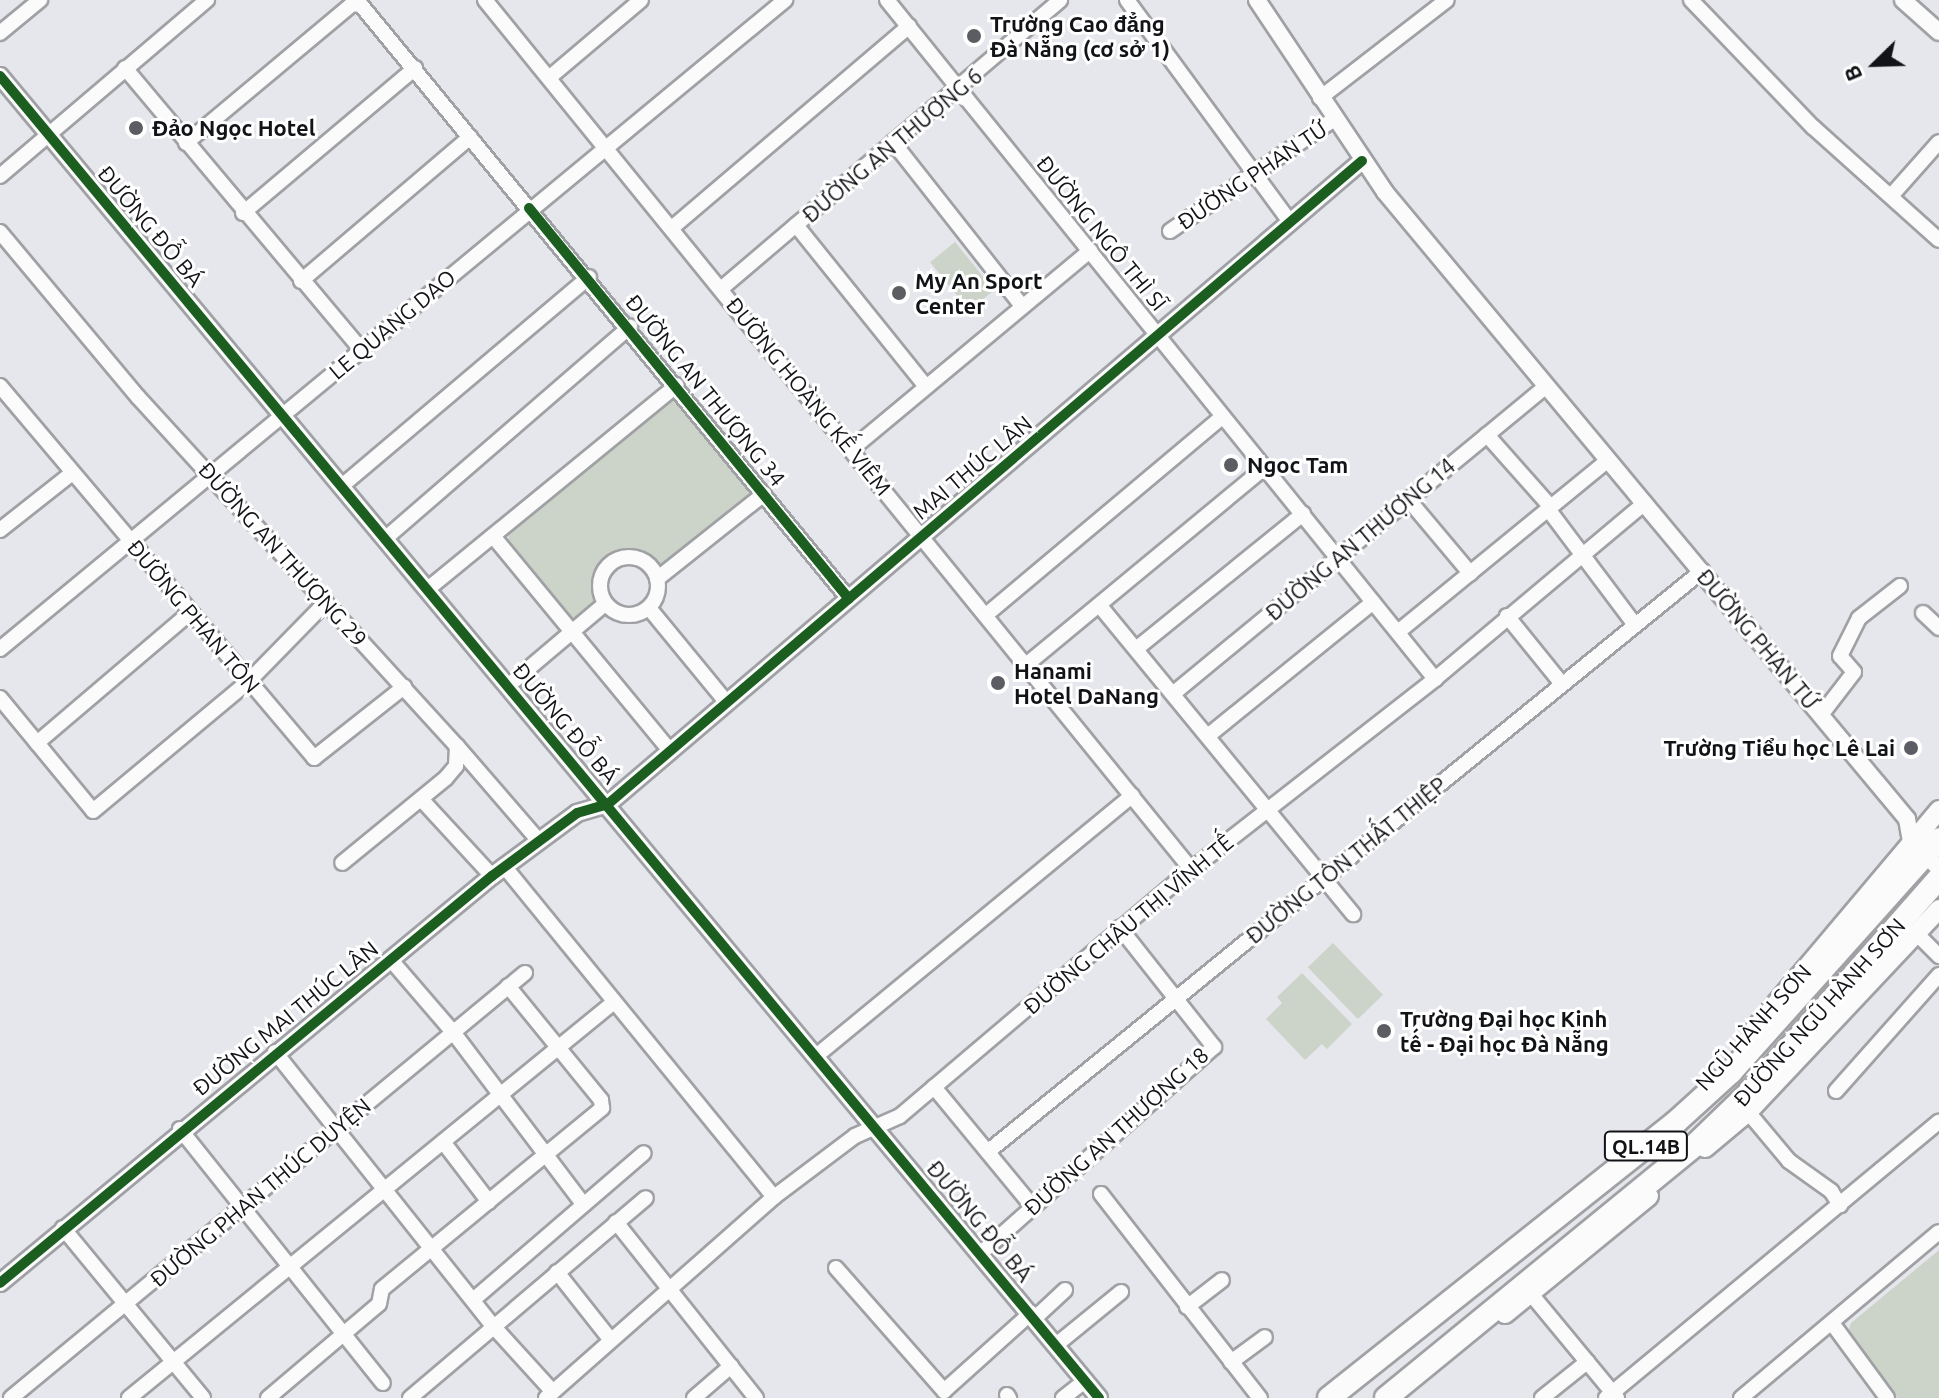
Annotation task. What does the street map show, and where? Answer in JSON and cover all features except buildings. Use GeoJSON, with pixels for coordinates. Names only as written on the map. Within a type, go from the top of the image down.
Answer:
{"type":"FeatureCollection","features":[{"type":"Feature","properties":{"kind":"highway","name":"NGŨ HÀNH SƠN"},"geometry":{"type":"LineString","coordinates":[[1329,1398],[1501,1255],[1731,1072],[1927,841]]}},
{"type":"Feature","properties":{"kind":"highway","name":"ĐƯỜNG NGŨ HÀNH SƠN"},"geometry":{"type":"LineString","coordinates":[[1528,1289],[1697,1143],[1758,1084],[1939,878]]}},
{"type":"Feature","properties":{"kind":"highway","name":"QL.14B"},"geometry":{"type":"LineString","coordinates":[[1386,1398],[1528,1289]]}},
{"type":"Feature","properties":{"kind":"main road","name":"NGŨ HÀNH SƠN"},"geometry":{"type":"LineString","coordinates":[[1927,841],[1939,810]]}},
{"type":"Feature","properties":{"kind":"main road"},"geometry":{"type":"LineString","coordinates":[[1400,1398],[1528,1289],[1748,1112],[1939,909]]}},
{"type":"Feature","properties":{"kind":"main road","name":"NGŨ HÀNH SƠN"},"geometry":{"type":"LineString","coordinates":[[1315,1398],[1501,1255]]}},
{"type":"Feature","properties":{"kind":"street"},"geometry":{"type":"LineString","coordinates":[[0,33],[40,0]]}},
{"type":"Feature","properties":{"kind":"street"},"geometry":{"type":"LineString","coordinates":[[0,176],[207,0]]}},
{"type":"Feature","properties":{"kind":"street"},"geometry":{"type":"LineString","coordinates":[[489,5],[507,0]]}},
{"type":"Feature","properties":{"kind":"street"},"geometry":{"type":"LineString","coordinates":[[550,77],[641,0]]}},
{"type":"Feature","properties":{"kind":"street","name":"LE QUANG DAO"},"geometry":{"type":"LineString","coordinates":[[0,649],[285,416],[606,144],[785,0]]}},
{"type":"Feature","properties":{"kind":"street","name":"ĐƯỜNG NGÔ THÌ SĨ"},"geometry":{"type":"LineString","coordinates":[[887,0],[1435,679]]}},
{"type":"Feature","properties":{"kind":"street","name":"ĐƯỜNG AN THƯỢNG 6"},"geometry":{"type":"LineString","coordinates":[[722,288],[1060,0]]}},
{"type":"Feature","properties":{"kind":"street"},"geometry":{"type":"LineString","coordinates":[[1127,0],[1290,222]]}},
{"type":"Feature","properties":{"kind":"street","name":"ĐƯỜNG PHAN TỨ"},"geometry":{"type":"LineString","coordinates":[[1320,98],[1447,0]]}},
{"type":"Feature","properties":{"kind":"street"},"geometry":{"type":"LineString","coordinates":[[1691,0],[1813,127],[1939,240]]}},
{"type":"Feature","properties":{"kind":"street"},"geometry":{"type":"LineString","coordinates":[[1903,0],[1939,32]]}},
{"type":"Feature","properties":{"kind":"street","name":"ĐƯỜNG PHAN TỨ"},"geometry":{"type":"LineString","coordinates":[[1261,2],[1362,161],[1927,841]]}},
{"type":"Feature","properties":{"kind":"street","name":"ĐƯỜNG AN THƯỢNG 34"},"geometry":{"type":"LineString","coordinates":[[186,143],[352,4],[361,5],[589,277],[849,599]]}},
{"type":"Feature","properties":{"kind":"street","name":"ĐƯỜNG HOÀNG KẾ VIÊM"},"geometry":{"type":"LineString","coordinates":[[489,5],[606,144],[1191,869]]}},
{"type":"Feature","properties":{"kind":"street"},"geometry":{"type":"LineString","coordinates":[[673,227],[909,26]]}},
{"type":"Feature","properties":{"kind":"street"},"geometry":{"type":"LineString","coordinates":[[125,68],[243,213],[362,350]]}},
{"type":"Feature","properties":{"kind":"street"},"geometry":{"type":"LineString","coordinates":[[243,213],[415,68]]}},
{"type":"Feature","properties":{"kind":"street","name":"ĐƯỜNG ĐỖ BÁ"},"geometry":{"type":"LineString","coordinates":[[0,76],[429,588],[1099,1398]]}},
{"type":"Feature","properties":{"kind":"street","name":"ĐƯỜNG PHAN TỨ"},"geometry":{"type":"LineString","coordinates":[[1170,231],[1334,119]]}},
{"type":"Feature","properties":{"kind":"street"},"geometry":{"type":"LineString","coordinates":[[301,281],[470,137]]}},
{"type":"Feature","properties":{"kind":"street"},"geometry":{"type":"LineString","coordinates":[[893,142],[1022,306]]}},
{"type":"Feature","properties":{"kind":"street"},"geometry":{"type":"LineString","coordinates":[[1891,196],[1939,142]]}},
{"type":"Feature","properties":{"kind":"street","name":"MAI THÚC LÂN"},"geometry":{"type":"LineString","coordinates":[[608,804],[1362,161]]}},
{"type":"Feature","properties":{"kind":"street"},"geometry":{"type":"LineString","coordinates":[[796,225],[924,384]]}},
{"type":"Feature","properties":{"kind":"street","name":"ĐƯỜNG AN THƯỢNG 29"},"geometry":{"type":"LineString","coordinates":[[0,232],[138,397],[404,687],[539,841]]}},
{"type":"Feature","properties":{"kind":"street"},"geometry":{"type":"LineString","coordinates":[[852,449],[924,384],[1090,251]]}},
{"type":"Feature","properties":{"kind":"street"},"geometry":{"type":"LineString","coordinates":[[343,485],[589,277]]}},
{"type":"Feature","properties":{"kind":"street"},"geometry":{"type":"LineString","coordinates":[[386,538],[630,327]]}},
{"type":"Feature","properties":{"kind":"street"},"geometry":{"type":"LineString","coordinates":[[429,588],[677,385]]}},
{"type":"Feature","properties":{"kind":"street","name":"ĐƯỜNG PHAN TÔN"},"geometry":{"type":"LineString","coordinates":[[0,386],[71,474],[131,540],[314,758],[404,687]]}},
{"type":"Feature","properties":{"kind":"street","name":"ĐƯỜNG AN THƯỢNG 14"},"geometry":{"type":"LineString","coordinates":[[1174,693],[1546,386]]}},
{"type":"Feature","properties":{"kind":"street"},"geometry":{"type":"LineString","coordinates":[[986,615],[1223,416]]}},
{"type":"Feature","properties":{"kind":"street"},"geometry":{"type":"LineString","coordinates":[[1487,435],[1549,508],[1635,625]]}},
{"type":"Feature","properties":{"kind":"street"},"geometry":{"type":"LineString","coordinates":[[1398,632],[1608,460]]}},
{"type":"Feature","properties":{"kind":"street"},"geometry":{"type":"LineString","coordinates":[[1026,665],[1265,467]]}},
{"type":"Feature","properties":{"kind":"street"},"geometry":{"type":"LineString","coordinates":[[0,530],[71,474]]}},
{"type":"Feature","properties":{"kind":"street"},"geometry":{"type":"LineString","coordinates":[[657,579],[764,494]]}},
{"type":"Feature","properties":{"kind":"street"},"geometry":{"type":"LineString","coordinates":[[1408,499],[1470,573]]}},
{"type":"Feature","properties":{"kind":"street","name":"ĐƯỜNG CHÂU THỊ VĨNH TẾ"},"geometry":{"type":"LineString","coordinates":[[550,1395],[667,1288],[774,1197],[875,1126],[900,1116],[1191,869],[1435,679],[1645,503]]}},
{"type":"Feature","properties":{"kind":"street"},"geometry":{"type":"LineString","coordinates":[[1136,649],[1303,514]]}},
{"type":"Feature","properties":{"kind":"street"},"geometry":{"type":"LineString","coordinates":[[493,536],[670,751]]}},
{"type":"Feature","properties":{"kind":"street"},"geometry":{"type":"LineString","coordinates":[[620,557],[639,558],[657,579],[657,595],[649,608],[621,615],[605,604],[600,576],[620,557]]}},
{"type":"Feature","properties":{"kind":"street","name":"ĐƯỜNG TÔN THẤT THIỆP"},"geometry":{"type":"LineString","coordinates":[[990,1150],[1702,571]]}},
{"type":"Feature","properties":{"kind":"street"},"geometry":{"type":"LineString","coordinates":[[1821,715],[1854,672],[1840,656],[1859,618],[1900,586]]}},
{"type":"Feature","properties":{"kind":"street"},"geometry":{"type":"LineString","coordinates":[[1209,735],[1373,602]]}},
{"type":"Feature","properties":{"kind":"street"},"geometry":{"type":"LineString","coordinates":[[0,698],[93,811],[248,682],[325,603]]}},
{"type":"Feature","properties":{"kind":"street"},"geometry":{"type":"LineString","coordinates":[[509,685],[605,604]]}},
{"type":"Feature","properties":{"kind":"street"},"geometry":{"type":"LineString","coordinates":[[1100,606],[1353,914]]}},
{"type":"Feature","properties":{"kind":"street"},"geometry":{"type":"LineString","coordinates":[[649,608],[727,703]]}},
{"type":"Feature","properties":{"kind":"street"},"geometry":{"type":"LineString","coordinates":[[37,743],[190,613]]}},
{"type":"Feature","properties":{"kind":"street"},"geometry":{"type":"LineString","coordinates":[[1923,613],[1939,628]]}},
{"type":"Feature","properties":{"kind":"street"},"geometry":{"type":"LineString","coordinates":[[1507,616],[1562,684]]}},
{"type":"Feature","properties":{"kind":"street"},"geometry":{"type":"LineString","coordinates":[[342,863],[421,799],[456,766],[457,746]]}},
{"type":"Feature","properties":{"kind":"street"},"geometry":{"type":"LineString","coordinates":[[815,1057],[1132,796]]}},
{"type":"Feature","properties":{"kind":"street"},"geometry":{"type":"LineString","coordinates":[[421,799],[498,871],[614,1002],[774,1197]]}},
{"type":"Feature","properties":{"kind":"street","name":"ĐƯỜNG MAI THÚC LÂN"},"geometry":{"type":"LineString","coordinates":[[0,1283],[180,1129],[498,871],[577,813],[608,804]]}},
{"type":"Feature","properties":{"kind":"street","name":"ĐƯỜNG AN THƯỢNG 18"},"geometry":{"type":"LineString","coordinates":[[981,1253],[1214,1047],[1120,928]]}},
{"type":"Feature","properties":{"kind":"street"},"geometry":{"type":"LineString","coordinates":[[1916,933],[1939,956]]}},
{"type":"Feature","properties":{"kind":"street"},"geometry":{"type":"LineString","coordinates":[[391,960],[453,1032],[583,1204]]}},
{"type":"Feature","properties":{"kind":"street","name":"ĐƯỜNG PHAN THÚC DUYỆN"},"geometry":{"type":"LineString","coordinates":[[11,1398],[525,973]]}},
{"type":"Feature","properties":{"kind":"street"},"geometry":{"type":"LineString","coordinates":[[1836,1091],[1939,975]]}},
{"type":"Feature","properties":{"kind":"street"},"geometry":{"type":"LineString","coordinates":[[268,1398],[379,1304],[382,1289],[433,1250],[603,1104],[508,986]]}},
{"type":"Feature","properties":{"kind":"street"},"geometry":{"type":"LineString","coordinates":[[129,1398],[502,1097],[614,1002]]}},
{"type":"Feature","properties":{"kind":"street"},"geometry":{"type":"LineString","coordinates":[[275,1052],[550,1395]]}},
{"type":"Feature","properties":{"kind":"street"},"geometry":{"type":"LineString","coordinates":[[934,1087],[990,1150],[1033,1207]]}},
{"type":"Feature","properties":{"kind":"street"},"geometry":{"type":"LineString","coordinates":[[1748,1112],[1789,1161],[1831,1191],[1840,1205]]}},
{"type":"Feature","properties":{"kind":"street"},"geometry":{"type":"LineString","coordinates":[[1528,1289],[1612,1396],[1939,1122]]}},
{"type":"Feature","properties":{"kind":"street"},"geometry":{"type":"LineString","coordinates":[[180,1129],[245,1205],[288,1267],[383,1383]]}},
{"type":"Feature","properties":{"kind":"street"},"geometry":{"type":"LineString","coordinates":[[444,1143],[489,1202]]}},
{"type":"Feature","properties":{"kind":"street"},"geometry":{"type":"LineString","coordinates":[[473,1300],[644,1153]]}},
{"type":"Feature","properties":{"kind":"street"},"geometry":{"type":"LineString","coordinates":[[1101,1194],[1260,1398]]}},
{"type":"Feature","properties":{"kind":"street"},"geometry":{"type":"LineString","coordinates":[[410,1398],[646,1198]]}},
{"type":"Feature","properties":{"kind":"street"},"geometry":{"type":"LineString","coordinates":[[616,1222],[756,1398]]}},
{"type":"Feature","properties":{"kind":"street"},"geometry":{"type":"LineString","coordinates":[[63,1228],[203,1398]]}},
{"type":"Feature","properties":{"kind":"street"},"geometry":{"type":"LineString","coordinates":[[1741,1398],[1939,1232]]}},
{"type":"Feature","properties":{"kind":"street"},"geometry":{"type":"LineString","coordinates":[[836,1268],[944,1391],[1065,1290]]}},
{"type":"Feature","properties":{"kind":"street"},"geometry":{"type":"LineString","coordinates":[[557,1272],[610,1339]]}},
{"type":"Feature","properties":{"kind":"street"},"geometry":{"type":"LineString","coordinates":[[1187,1307],[1222,1280]]}},
{"type":"Feature","properties":{"kind":"street"},"geometry":{"type":"LineString","coordinates":[[1056,1345],[1121,1292]]}},
{"type":"Feature","properties":{"kind":"street"},"geometry":{"type":"LineString","coordinates":[[1832,1323],[1887,1398]]}},
{"type":"Feature","properties":{"kind":"street"},"geometry":{"type":"LineString","coordinates":[[1231,1362],[1265,1337]]}},
{"type":"Feature","properties":{"kind":"street"},"geometry":{"type":"LineString","coordinates":[[1542,1398],[1587,1362]]}},
{"type":"Feature","properties":{"kind":"street"},"geometry":{"type":"LineString","coordinates":[[694,1398],[731,1366]]}},
{"type":"Feature","properties":{"kind":"street"},"geometry":{"type":"LineString","coordinates":[[1063,1398],[1085,1381]]}},
{"type":"Feature","properties":{"kind":"shaded area"},"geometry":{"type":"Polygon","coordinates":[[[955,242],[994,290],[969,310],[930,262],[955,242]]]}},
{"type":"Feature","properties":{"kind":"shaded area"},"geometry":{"type":"Polygon","coordinates":[[[670,400],[681,404],[748,486],[749,496],[667,568],[642,553],[612,555],[594,576],[593,606],[579,619],[569,620],[508,542],[509,529],[670,400]]]}},
{"type":"Feature","properties":{"kind":"shaded area"},"geometry":{"type":"Polygon","coordinates":[[[1333,943],[1383,995],[1358,1019],[1308,967],[1333,943]]]}},
{"type":"Feature","properties":{"kind":"shaded area"},"geometry":{"type":"Polygon","coordinates":[[[1302,973],[1352,1024],[1327,1049],[1322,1044],[1305,1060],[1266,1019],[1282,1003],[1277,997],[1302,973]]]}},
{"type":"Feature","properties":{"kind":"shaded area"},"geometry":{"type":"Polygon","coordinates":[[[1939,1250],[1939,1398],[1897,1398],[1847,1335],[1851,1323],[1939,1250]]]}},
{"type":"Feature","properties":{"kind":"cycle path"},"geometry":{"type":"LineString","coordinates":[[0,76],[1099,1398]]}},
{"type":"Feature","properties":{"kind":"cycle path"},"geometry":{"type":"LineString","coordinates":[[0,1283],[492,876],[577,813],[608,804],[1362,161]]}},
{"type":"Feature","properties":{"kind":"cycle path"},"geometry":{"type":"LineString","coordinates":[[529,208],[849,599]]}},
{"type":"Feature","properties":{"kind":"place","name":"Trường Cao đẳng Đà Nẵng (cơ sở 1)"},"geometry":{"type":"Point","coordinates":[974,36]}},
{"type":"Feature","properties":{"kind":"place","name":"Đảo Ngọc Hotel"},"geometry":{"type":"Point","coordinates":[136,128]}},
{"type":"Feature","properties":{"kind":"place","name":"My An Sport Center"},"geometry":{"type":"Point","coordinates":[899,293]}},
{"type":"Feature","properties":{"kind":"place","name":"Ngoc Tam"},"geometry":{"type":"Point","coordinates":[1231,465]}},
{"type":"Feature","properties":{"kind":"place","name":"Hanami Hotel DaNang"},"geometry":{"type":"Point","coordinates":[998,683]}},
{"type":"Feature","properties":{"kind":"place","name":"Trường Tiểu học Lê Lai"},"geometry":{"type":"Point","coordinates":[1911,748]}},
{"type":"Feature","properties":{"kind":"place","name":"Trường Đại học Kinh tế - Đại học Đà Nẵng"},"geometry":{"type":"Point","coordinates":[1384,1031]}}]}
